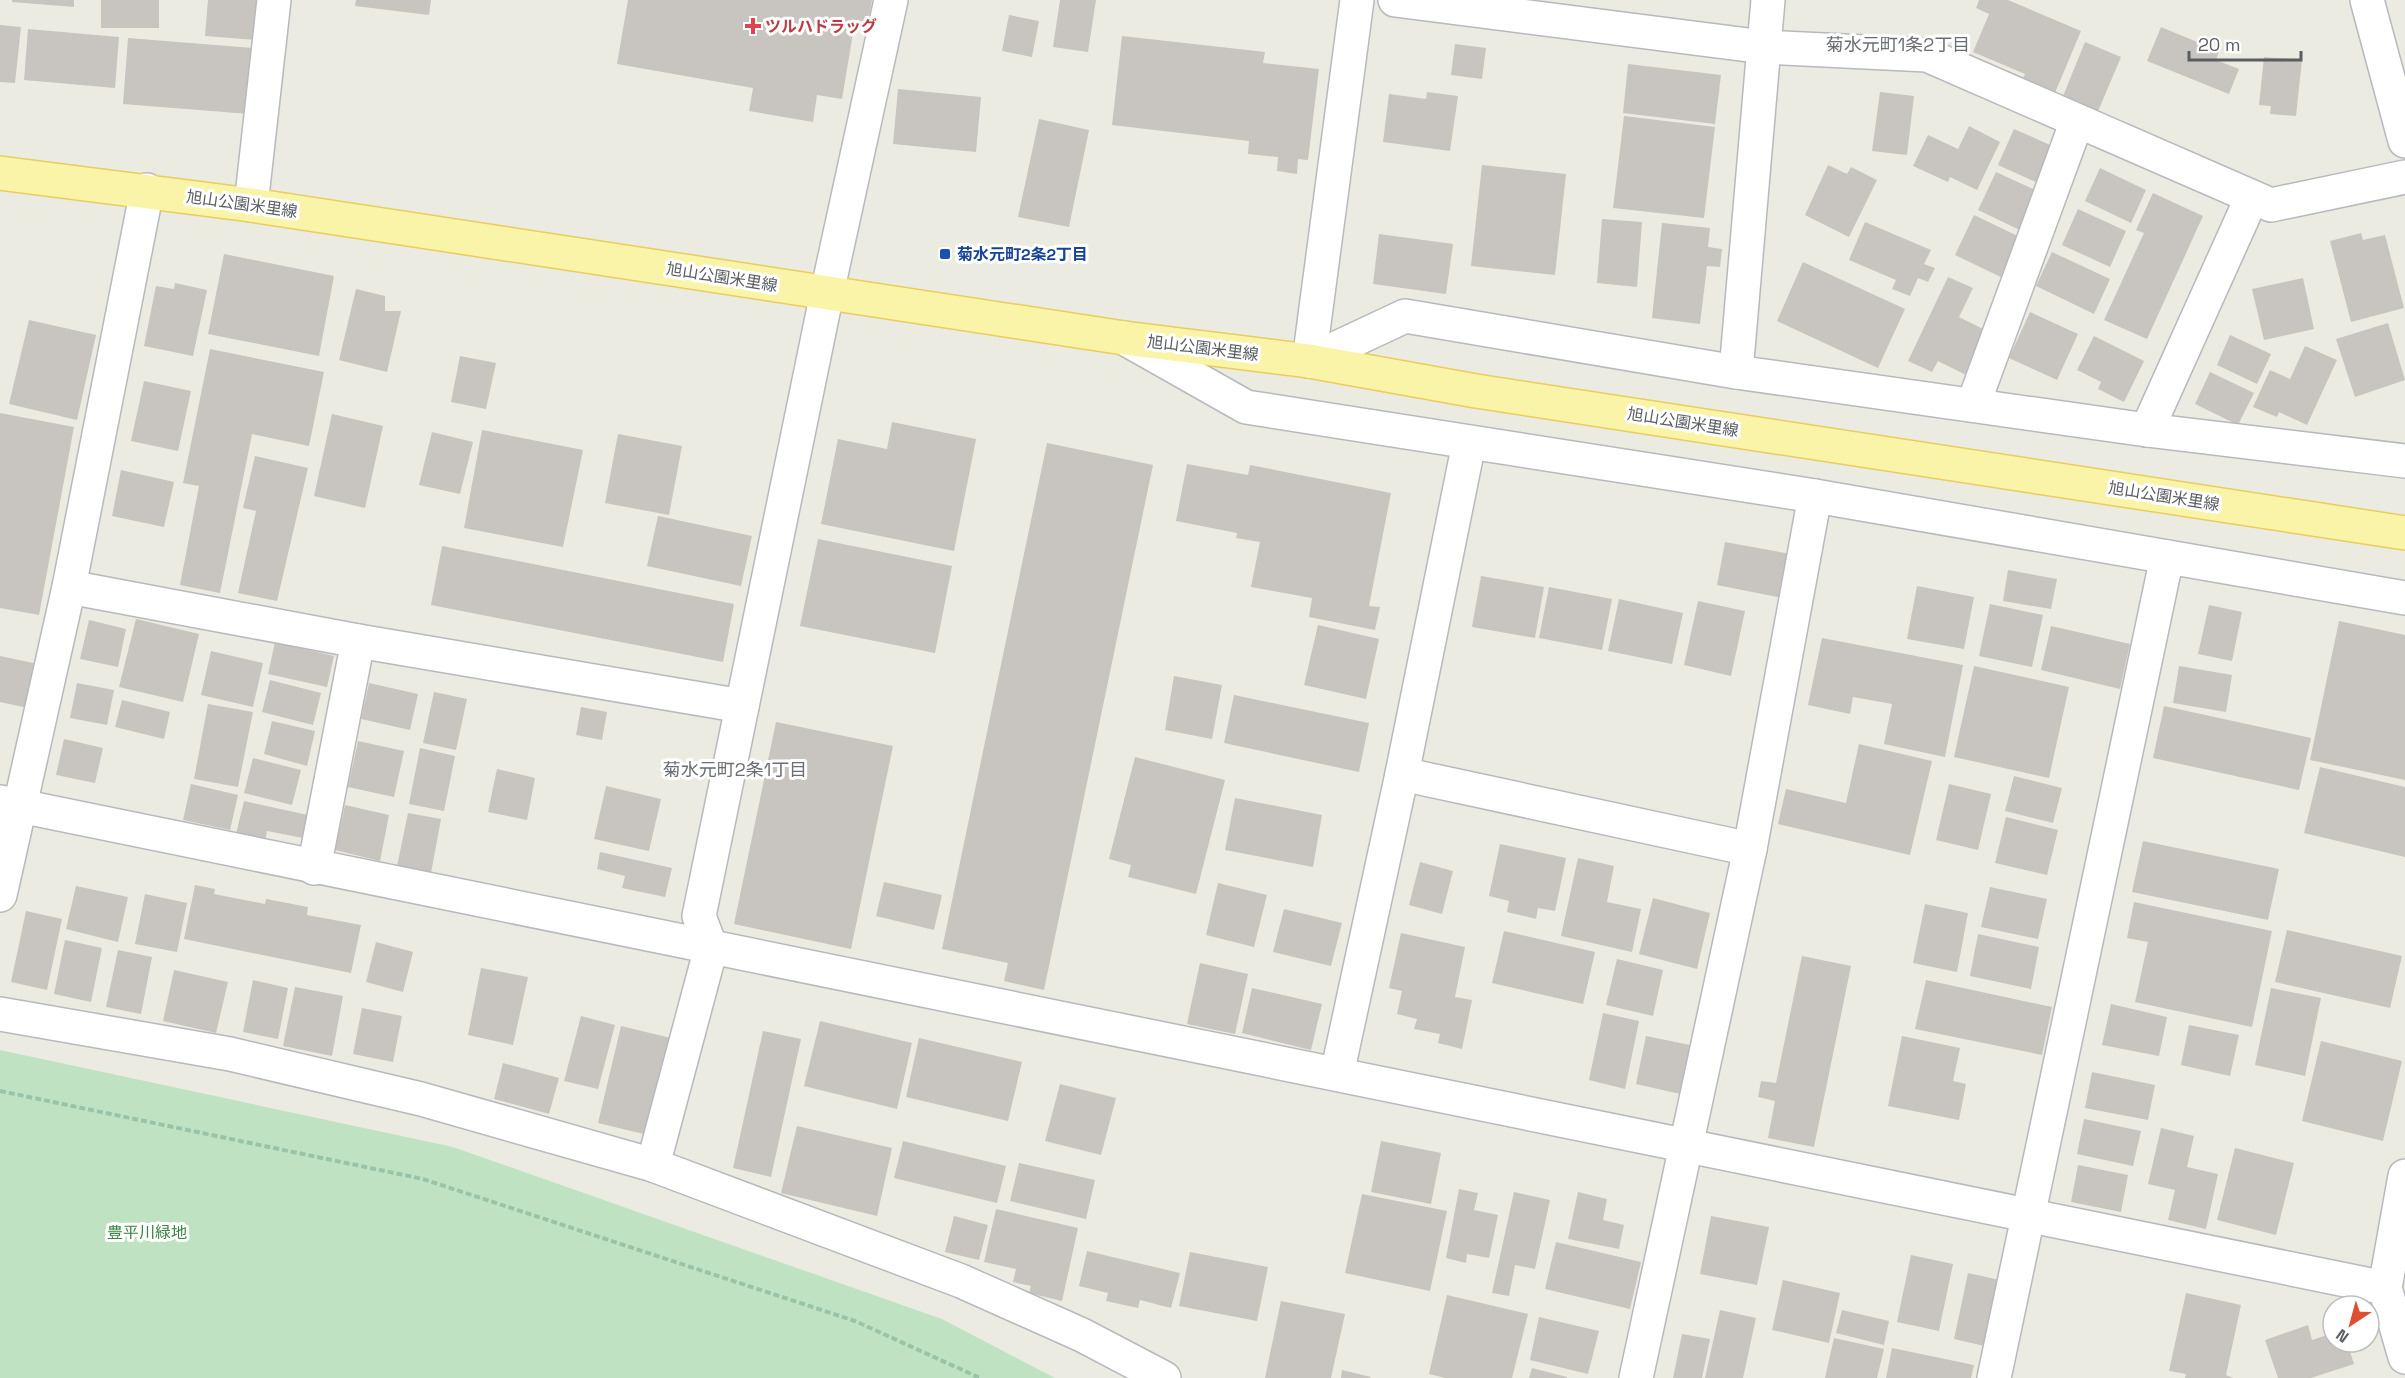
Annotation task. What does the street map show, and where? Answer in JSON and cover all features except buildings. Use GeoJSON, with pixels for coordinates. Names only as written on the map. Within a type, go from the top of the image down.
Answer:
{"type":"FeatureCollection","features":[{"type":"Feature","properties":{"kind":"main road","name":"旭山公園米里線"},"geometry":{"type":"LineString","coordinates":[[0,173],[147,190],[1124,338],[1309,361],[1476,391],[2405,533]]}},
{"type":"Feature","properties":{"kind":"street"},"geometry":{"type":"LineString","coordinates":[[251,205],[274,0]]}},
{"type":"Feature","properties":{"kind":"street"},"geometry":{"type":"LineString","coordinates":[[652,1165],[711,948],[699,916],[827,293],[891,0]]}},
{"type":"Feature","properties":{"kind":"street"},"geometry":{"type":"LineString","coordinates":[[1309,361],[1357,0]]}},
{"type":"Feature","properties":{"kind":"street"},"geometry":{"type":"LineString","coordinates":[[1395,0],[1764,47],[1927,55],[2271,204],[2405,177]]}},
{"type":"Feature","properties":{"kind":"street"},"geometry":{"type":"LineString","coordinates":[[1736,372],[1768,0]]}},
{"type":"Feature","properties":{"kind":"street"},"geometry":{"type":"LineString","coordinates":[[2367,0],[2405,141]]}},
{"type":"Feature","properties":{"kind":"street"},"geometry":{"type":"LineString","coordinates":[[1973,405],[2077,121]]}},
{"type":"Feature","properties":{"kind":"street"},"geometry":{"type":"LineString","coordinates":[[0,896],[10,804],[69,587],[147,190]]}},
{"type":"Feature","properties":{"kind":"street"},"geometry":{"type":"LineString","coordinates":[[2147,430],[2252,197]]}},
{"type":"Feature","properties":{"kind":"street"},"geometry":{"type":"LineString","coordinates":[[1309,361],[1405,316],[1736,372],[2147,430],[2405,461]]}},
{"type":"Feature","properties":{"kind":"street"},"geometry":{"type":"LineString","coordinates":[[1124,338],[1246,407],[1815,496],[2405,598]]}},
{"type":"Feature","properties":{"kind":"street"},"geometry":{"type":"LineString","coordinates":[[1337,1074],[1402,774],[1469,443]]}},
{"type":"Feature","properties":{"kind":"street"},"geometry":{"type":"LineString","coordinates":[[1636,1378],[1750,849],[1815,496]]}},
{"type":"Feature","properties":{"kind":"street"},"geometry":{"type":"LineString","coordinates":[[1994,1378],[2167,557]]}},
{"type":"Feature","properties":{"kind":"street"},"geometry":{"type":"LineString","coordinates":[[69,587],[358,641],[742,706]]}},
{"type":"Feature","properties":{"kind":"street"},"geometry":{"type":"LineString","coordinates":[[314,868],[358,641]]}},
{"type":"Feature","properties":{"kind":"street"},"geometry":{"type":"LineString","coordinates":[[1402,774],[1750,849]]}},
{"type":"Feature","properties":{"kind":"street"},"geometry":{"type":"LineString","coordinates":[[10,804],[314,868],[2030,1215],[2393,1269]]}},
{"type":"Feature","properties":{"kind":"street"},"geometry":{"type":"LineString","coordinates":[[0,1014],[230,1054],[421,1099],[652,1165],[961,1281],[1082,1335],[1164,1378]]}},
{"type":"Feature","properties":{"kind":"street"},"geometry":{"type":"LineString","coordinates":[[2405,1176],[2393,1269],[2405,1357]]}},
{"type":"Feature","properties":{"kind":"path"},"geometry":{"type":"LineString","coordinates":[[0,1091],[423,1179],[855,1321],[980,1378]]}},
{"type":"Feature","properties":{"kind":"green space","name":"豊平川緑地"},"geometry":{"type":"Polygon","coordinates":[[[0,1050],[453,1147],[942,1319],[1055,1378],[0,1378],[0,1050]]]}},
{"type":"Feature","properties":{"kind":"place","name":"ツルハドラッグ"},"geometry":{"type":"Point","coordinates":[753,26]}},
{"type":"Feature","properties":{"kind":"place","name":"菊水元町2条2丁目"},"geometry":{"type":"Point","coordinates":[945,254]}},
{"type":"Feature","properties":{"kind":"district","name":"菊水元町1条2丁目"},"geometry":{"type":"Point","coordinates":[1898,44]}},
{"type":"Feature","properties":{"kind":"district","name":"菊水元町2条1丁目"},"geometry":{"type":"Point","coordinates":[735,769]}}]}
